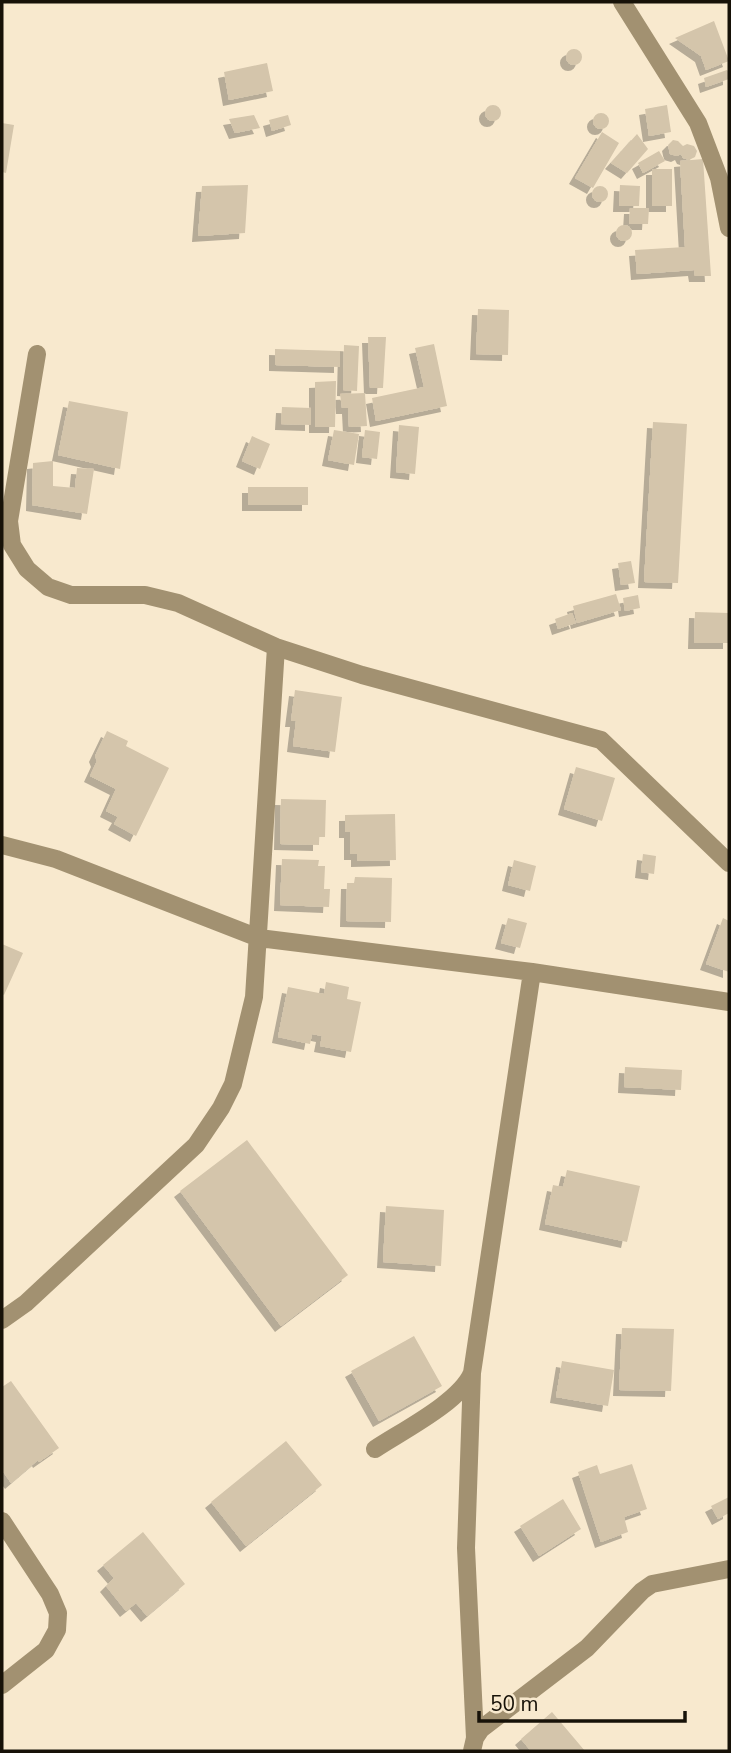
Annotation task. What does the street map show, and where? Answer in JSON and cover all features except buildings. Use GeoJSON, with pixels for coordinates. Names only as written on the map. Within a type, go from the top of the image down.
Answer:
{"type":"FeatureCollection","features":[{"type":"Feature","properties":{"kind":"street"},"geometry":{"type":"LineString","coordinates":[[622,2],[698,123],[719,178],[729,228]]}},
{"type":"Feature","properties":{"kind":"street"},"geometry":{"type":"LineString","coordinates":[[37,354],[7,545],[27,569],[48,587],[71,595],[145,595],[178,603],[276,648],[600,740],[729,863]]}},
{"type":"Feature","properties":{"kind":"street"},"geometry":{"type":"LineString","coordinates":[[2,1320],[26,1303],[196,1145],[221,1108],[233,1084],[254,997],[276,648]]}},
{"type":"Feature","properties":{"kind":"street"},"geometry":{"type":"LineString","coordinates":[[2,845],[56,859],[259,938],[532,972],[729,1002]]}},
{"type":"Feature","properties":{"kind":"street"},"geometry":{"type":"LineString","coordinates":[[474,1744],[466,1548],[471,1373],[532,972]]}},
{"type":"Feature","properties":{"kind":"street"},"geometry":{"type":"LineString","coordinates":[[375,1449],[456,1396],[467,1384],[471,1373]]}},
{"type":"Feature","properties":{"kind":"street"},"geometry":{"type":"LineString","coordinates":[[2,1521],[50,1594],[58,1613],[57,1630],[46,1650],[2,1685]]}},
{"type":"Feature","properties":{"kind":"street"},"geometry":{"type":"LineString","coordinates":[[474,1744],[481,1729],[587,1648],[652,1584],[729,1569]]}}]}
